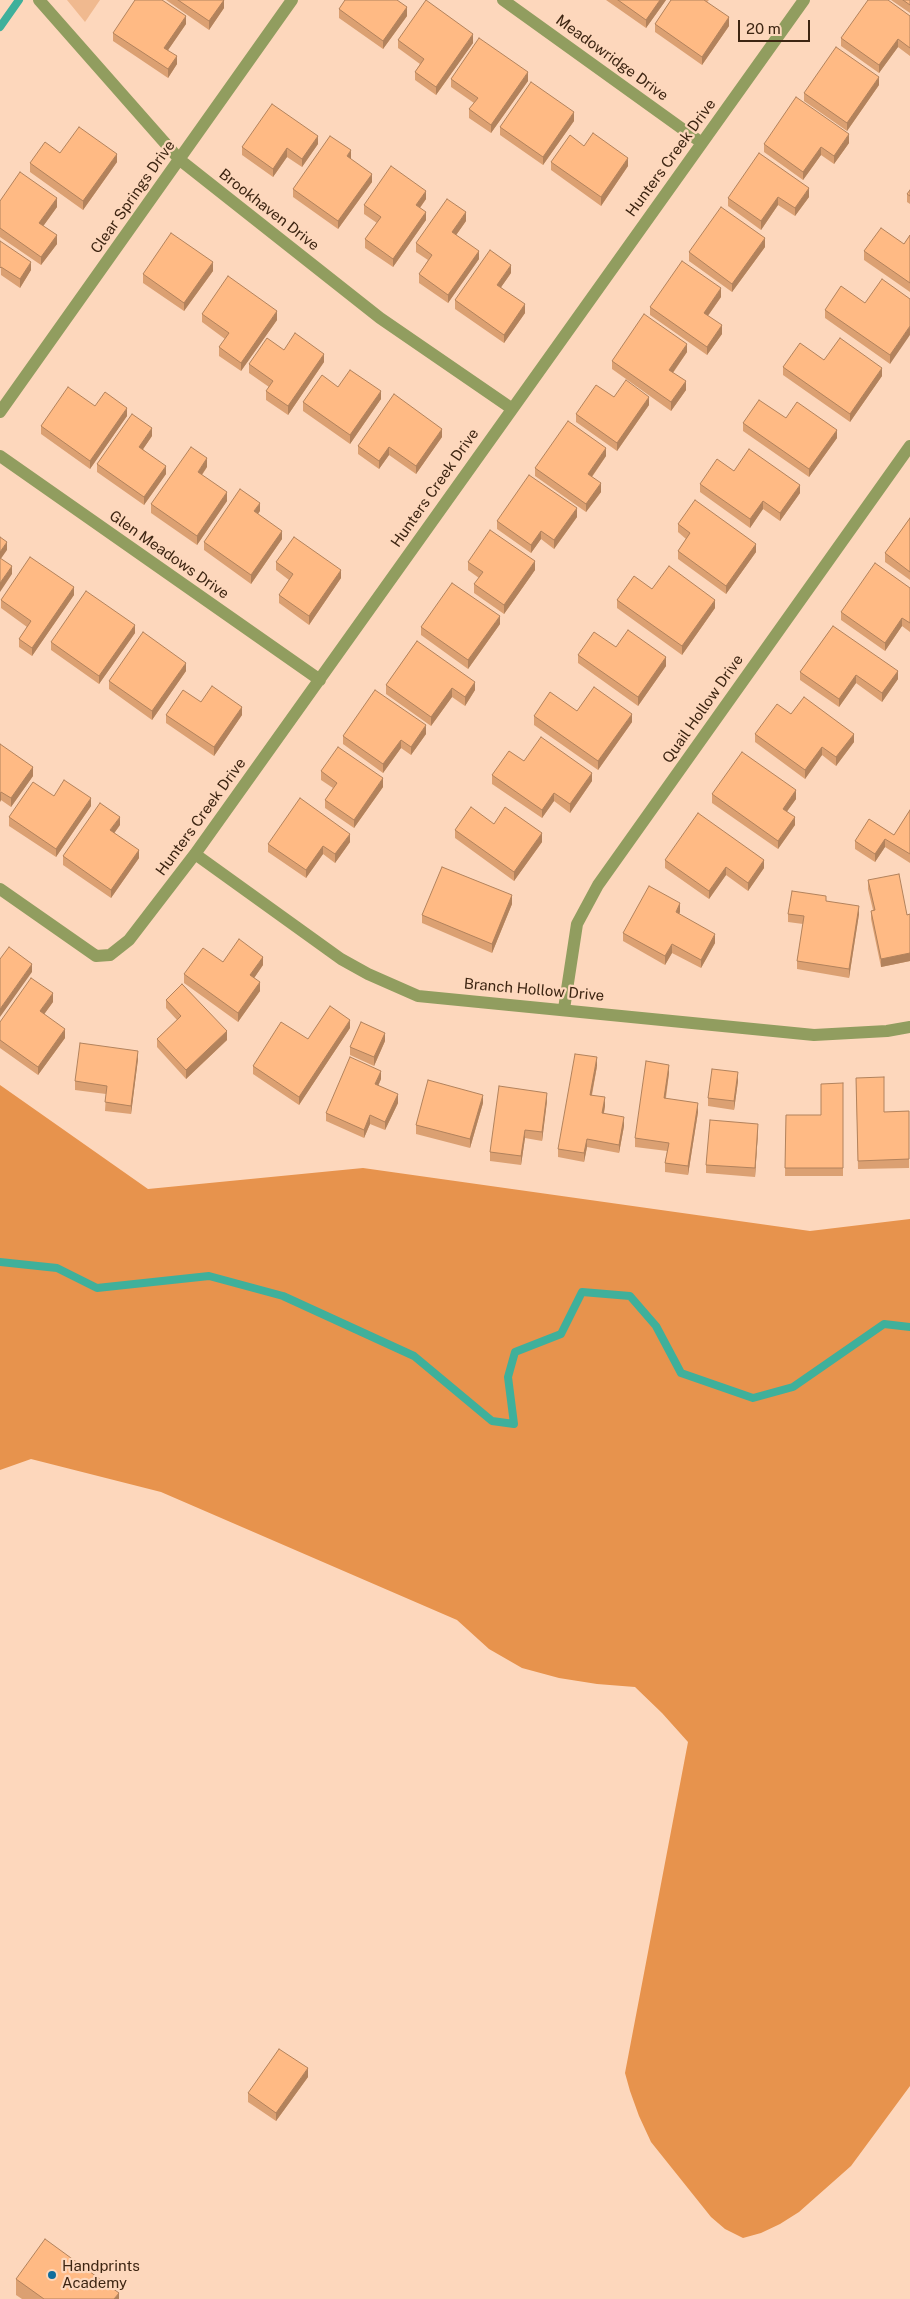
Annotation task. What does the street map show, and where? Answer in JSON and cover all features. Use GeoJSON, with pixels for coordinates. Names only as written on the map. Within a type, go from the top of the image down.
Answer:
{"type":"FeatureCollection","features":[{"type":"Feature","properties":{"kind":"street","name":"Brookhaven Drive"},"geometry":{"type":"LineString","coordinates":[[39,0],[180,160],[380,318],[511,408]]}},
{"type":"Feature","properties":{"kind":"street","name":"Clear Springs Drive"},"geometry":{"type":"LineString","coordinates":[[0,412],[292,0]]}},
{"type":"Feature","properties":{"kind":"street","name":"Meadowridge Drive"},"geometry":{"type":"LineString","coordinates":[[503,0],[702,143]]}},
{"type":"Feature","properties":{"kind":"street","name":"Hunters Creek Drive"},"geometry":{"type":"LineString","coordinates":[[0,889],[73,942],[96,956],[110,955],[129,940],[195,854],[320,680],[511,408],[804,0]]}},
{"type":"Feature","properties":{"kind":"street","name":"Quail Hollow Drive"},"geometry":{"type":"LineString","coordinates":[[564,1009],[577,924],[598,885],[910,446]]}},
{"type":"Feature","properties":{"kind":"street","name":"Glen Meadows Drive"},"geometry":{"type":"LineString","coordinates":[[0,456],[320,680]]}},
{"type":"Feature","properties":{"kind":"street","name":"Branch Hollow Drive"},"geometry":{"type":"LineString","coordinates":[[195,854],[341,959],[368,974],[418,996],[814,1035],[910,1028]]}},
{"type":"Feature","properties":{"kind":"shaded area"},"geometry":{"type":"Polygon","coordinates":[[[67,0],[100,0],[85,22],[67,0]]]}},
{"type":"Feature","properties":{"kind":"shaded area"},"geometry":{"type":"Polygon","coordinates":[[[0,1085],[148,1189],[363,1168],[810,1231],[910,1219],[910,2086],[851,2166],[799,2212],[761,2233],[743,2238],[725,2229],[711,2217],[651,2142],[630,2091],[625,2073],[688,1742],[635,1687],[559,1678],[522,1668],[489,1649],[457,1620],[161,1492],[31,1459],[0,1470],[0,1085]]]}},
{"type":"Feature","properties":{"kind":"building"},"geometry":{"type":"Polygon","coordinates":[[[135,0],[162,0],[186,16],[164,48],[177,56],[168,69],[113,33],[135,0]]]}},
{"type":"Feature","properties":{"kind":"building"},"geometry":{"type":"Polygon","coordinates":[[[178,0],[224,0],[209,21],[178,0]]]}},
{"type":"Feature","properties":{"kind":"building"},"geometry":{"type":"Polygon","coordinates":[[[345,0],[397,0],[407,7],[383,41],[339,9],[345,0]]]}},
{"type":"Feature","properties":{"kind":"building"},"geometry":{"type":"Polygon","coordinates":[[[426,0],[473,34],[436,87],[415,72],[424,59],[398,40],[426,0]]]}},
{"type":"Feature","properties":{"kind":"building"},"geometry":{"type":"Polygon","coordinates":[[[618,0],[660,0],[646,20],[618,0]]]}},
{"type":"Feature","properties":{"kind":"building"},"geometry":{"type":"Polygon","coordinates":[[[671,0],[704,0],[729,17],[702,57],[655,24],[671,0]]]}},
{"type":"Feature","properties":{"kind":"building"},"geometry":{"type":"Polygon","coordinates":[[[868,0],[888,0],[910,16],[910,48],[898,39],[879,65],[841,38],[868,0]]]}},
{"type":"Feature","properties":{"kind":"building"},"geometry":{"type":"Polygon","coordinates":[[[903,0],[910,0],[910,5],[903,0]]]}},
{"type":"Feature","properties":{"kind":"building"},"geometry":{"type":"Polygon","coordinates":[[[479,38],[528,72],[491,125],[469,109],[478,98],[451,79],[479,38]]]}},
{"type":"Feature","properties":{"kind":"building"},"geometry":{"type":"Polygon","coordinates":[[[836,47],[879,77],[847,123],[804,93],[836,47]]]}},
{"type":"Feature","properties":{"kind":"building"},"geometry":{"type":"Polygon","coordinates":[[[531,82],[574,112],[543,157],[500,127],[531,82]]]}},
{"type":"Feature","properties":{"kind":"building"},"geometry":{"type":"Polygon","coordinates":[[[796,97],[849,134],[834,156],[821,147],[803,172],[764,144],[796,97]]]}},
{"type":"Feature","properties":{"kind":"building"},"geometry":{"type":"Polygon","coordinates":[[[272,104],[318,136],[302,159],[287,148],[273,169],[242,147],[272,104]]]}},
{"type":"Feature","properties":{"kind":"building"},"geometry":{"type":"Polygon","coordinates":[[[79,127],[117,154],[83,201],[30,163],[45,142],[60,153],[79,127]]]}},
{"type":"Feature","properties":{"kind":"building"},"geometry":{"type":"Polygon","coordinates":[[[593,133],[628,158],[601,197],[551,162],[570,135],[584,146],[593,133]]]}},
{"type":"Feature","properties":{"kind":"building"},"geometry":{"type":"Polygon","coordinates":[[[330,136],[351,150],[347,156],[372,174],[338,221],[293,189],[330,136]]]}},
{"type":"Feature","properties":{"kind":"building"},"geometry":{"type":"Polygon","coordinates":[[[759,153],[809,188],[795,208],[778,197],[761,221],[728,198],[759,153]]]}},
{"type":"Feature","properties":{"kind":"building"},"geometry":{"type":"Polygon","coordinates":[[[391,166],[426,191],[416,205],[426,212],[393,259],[365,239],[381,217],[364,205],[391,166]]]}},
{"type":"Feature","properties":{"kind":"building"},"geometry":{"type":"Polygon","coordinates":[[[20,172],[57,198],[39,223],[57,235],[41,257],[0,228],[0,201],[20,172]]]}},
{"type":"Feature","properties":{"kind":"building"},"geometry":{"type":"Polygon","coordinates":[[[447,199],[466,212],[452,232],[479,251],[448,295],[419,274],[432,255],[416,243],[447,199]]]}},
{"type":"Feature","properties":{"kind":"building"},"geometry":{"type":"Polygon","coordinates":[[[721,207],[765,238],[732,284],[689,252],[721,207]]]}},
{"type":"Feature","properties":{"kind":"building"},"geometry":{"type":"Polygon","coordinates":[[[881,228],[904,244],[910,235],[910,283],[864,251],[881,228]]]}},
{"type":"Feature","properties":{"kind":"building"},"geometry":{"type":"Polygon","coordinates":[[[171,233],[213,262],[184,303],[143,274],[171,233]]]}},
{"type":"Feature","properties":{"kind":"building"},"geometry":{"type":"Polygon","coordinates":[[[0,241],[31,262],[20,279],[0,268],[0,241]]]}},
{"type":"Feature","properties":{"kind":"building"},"geometry":{"type":"Polygon","coordinates":[[[490,250],[511,265],[497,285],[525,304],[504,335],[455,300],[490,250]]]}},
{"type":"Feature","properties":{"kind":"building"},"geometry":{"type":"Polygon","coordinates":[[[682,261],[721,288],[704,313],[722,325],[707,347],[650,307],[682,261]]]}},
{"type":"Feature","properties":{"kind":"building"},"geometry":{"type":"Polygon","coordinates":[[[228,276],[277,311],[241,363],[219,347],[229,333],[202,314],[228,276]]]}},
{"type":"Feature","properties":{"kind":"building"},"geometry":{"type":"Polygon","coordinates":[[[882,279],[910,299],[910,326],[890,355],[825,310],[841,286],[865,303],[882,279]]]}},
{"type":"Feature","properties":{"kind":"building"},"geometry":{"type":"Polygon","coordinates":[[[644,314],[687,344],[669,370],[686,381],[671,402],[612,361],[644,314]]]}},
{"type":"Feature","properties":{"kind":"building"},"geometry":{"type":"Polygon","coordinates":[[[295,333],[324,354],[288,406],[266,391],[273,381],[249,364],[267,338],[284,350],[295,333]]]}},
{"type":"Feature","properties":{"kind":"building"},"geometry":{"type":"Polygon","coordinates":[[[840,338],[882,368],[850,414],[783,367],[800,343],[824,360],[840,338]]]}},
{"type":"Feature","properties":{"kind":"building"},"geometry":{"type":"Polygon","coordinates":[[[350,370],[381,391],[350,435],[303,402],[322,375],[338,387],[350,370]]]}},
{"type":"Feature","properties":{"kind":"building"},"geometry":{"type":"Polygon","coordinates":[[[626,380],[649,397],[617,443],[576,414],[596,385],[614,397],[626,380]]]}},
{"type":"Feature","properties":{"kind":"building"},"geometry":{"type":"Polygon","coordinates":[[[68,387],[95,406],[105,392],[127,408],[90,461],[41,426],[68,387]]]}},
{"type":"Feature","properties":{"kind":"building"},"geometry":{"type":"Polygon","coordinates":[[[394,394],[442,429],[416,466],[389,447],[379,461],[358,446],[394,394]]]}},
{"type":"Feature","properties":{"kind":"building"},"geometry":{"type":"Polygon","coordinates":[[[759,400],[786,418],[797,402],[837,430],[809,469],[743,423],[759,400]]]}},
{"type":"Feature","properties":{"kind":"building"},"geometry":{"type":"Polygon","coordinates":[[[132,414],[152,428],[139,447],[166,466],[144,497],[97,464],[132,414]]]}},
{"type":"Feature","properties":{"kind":"building"},"geometry":{"type":"Polygon","coordinates":[[[568,421],[606,448],[588,474],[601,483],[586,504],[535,468],[568,421]]]}},
{"type":"Feature","properties":{"kind":"building"},"geometry":{"type":"Polygon","coordinates":[[[191,447],[207,458],[198,472],[227,492],[197,536],[151,504],[191,447]]]}},
{"type":"Feature","properties":{"kind":"building"},"geometry":{"type":"Polygon","coordinates":[[[749,449],[800,485],[780,513],[763,501],[750,519],[700,484],[717,459],[734,471],[749,449]]]}},
{"type":"Feature","properties":{"kind":"building"},"geometry":{"type":"Polygon","coordinates":[[[529,475],[577,508],[554,540],[541,531],[531,545],[497,521],[529,475]]]}},
{"type":"Feature","properties":{"kind":"building"},"geometry":{"type":"Polygon","coordinates":[[[240,489],[260,503],[254,511],[282,531],[251,575],[204,542],[240,489]]]}},
{"type":"Feature","properties":{"kind":"building"},"geometry":{"type":"Polygon","coordinates":[[[695,500],[756,544],[726,586],[678,551],[690,533],[678,524],[695,500]]]}},
{"type":"Feature","properties":{"kind":"building"},"geometry":{"type":"Polygon","coordinates":[[[910,518],[910,572],[885,553],[910,518]]]}},
{"type":"Feature","properties":{"kind":"building"},"geometry":{"type":"Polygon","coordinates":[[[490,530],[535,561],[504,605],[474,584],[483,572],[468,562],[490,530]]]}},
{"type":"Feature","properties":{"kind":"building"},"geometry":{"type":"Polygon","coordinates":[[[0,537],[7,542],[0,552],[0,537]]]}},
{"type":"Feature","properties":{"kind":"building"},"geometry":{"type":"Polygon","coordinates":[[[294,537],[341,570],[309,616],[279,595],[293,574],[276,562],[294,537]]]}},
{"type":"Feature","properties":{"kind":"building"},"geometry":{"type":"Polygon","coordinates":[[[30,557],[74,587],[32,648],[19,639],[31,621],[1,600],[30,557]]]}},
{"type":"Feature","properties":{"kind":"building"},"geometry":{"type":"Polygon","coordinates":[[[0,558],[12,566],[0,583],[0,558]]]}},
{"type":"Feature","properties":{"kind":"building"},"geometry":{"type":"Polygon","coordinates":[[[875,563],[910,588],[910,623],[902,618],[885,643],[841,612],[875,563]]]}},
{"type":"Feature","properties":{"kind":"building"},"geometry":{"type":"Polygon","coordinates":[[[669,566],[715,600],[682,646],[617,600],[634,576],[652,589],[669,566]]]}},
{"type":"Feature","properties":{"kind":"building"},"geometry":{"type":"Polygon","coordinates":[[[452,583],[500,616],[468,660],[421,627],[452,583]]]}},
{"type":"Feature","properties":{"kind":"building"},"geometry":{"type":"Polygon","coordinates":[[[86,591],[135,625],[99,676],[51,642],[86,591]]]}},
{"type":"Feature","properties":{"kind":"building"},"geometry":{"type":"Polygon","coordinates":[[[833,626],[898,671],[882,693],[856,675],[839,699],[800,672],[833,626]]]}},
{"type":"Feature","properties":{"kind":"building"},"geometry":{"type":"Polygon","coordinates":[[[628,630],[666,657],[638,697],[578,655],[594,632],[616,647],[628,630]]]}},
{"type":"Feature","properties":{"kind":"building"},"geometry":{"type":"Polygon","coordinates":[[[143,632],[186,663],[152,711],[109,681],[143,632]]]}},
{"type":"Feature","properties":{"kind":"building"},"geometry":{"type":"Polygon","coordinates":[[[417,641],[475,682],[465,697],[452,688],[431,717],[386,685],[417,641]]]}},
{"type":"Feature","properties":{"kind":"building"},"geometry":{"type":"Polygon","coordinates":[[[212,686],[242,707],[214,747],[166,715],[183,690],[201,702],[212,686]]]}},
{"type":"Feature","properties":{"kind":"building"},"geometry":{"type":"Polygon","coordinates":[[[594,687],[632,714],[598,761],[534,716],[550,692],[577,711],[594,687]]]}},
{"type":"Feature","properties":{"kind":"building"},"geometry":{"type":"Polygon","coordinates":[[[375,690],[426,725],[411,747],[401,740],[383,764],[343,736],[375,690]]]}},
{"type":"Feature","properties":{"kind":"building"},"geometry":{"type":"Polygon","coordinates":[[[804,697],[854,734],[836,757],[822,747],[805,770],[755,734],[777,704],[791,714],[804,697]]]}},
{"type":"Feature","properties":{"kind":"building"},"geometry":{"type":"Polygon","coordinates":[[[541,737],[592,773],[570,804],[554,793],[542,810],[492,775],[509,751],[524,761],[541,737]]]}},
{"type":"Feature","properties":{"kind":"building"},"geometry":{"type":"Polygon","coordinates":[[[0,744],[33,767],[11,798],[1,792],[0,794],[0,744]]]}},
{"type":"Feature","properties":{"kind":"building"},"geometry":{"type":"Polygon","coordinates":[[[338,747],[383,778],[354,820],[325,800],[337,783],[321,771],[338,747]]]}},
{"type":"Feature","properties":{"kind":"building"},"geometry":{"type":"Polygon","coordinates":[[[742,752],[796,790],[783,809],[795,817],[778,841],[712,794],[742,752]]]}},
{"type":"Feature","properties":{"kind":"building"},"geometry":{"type":"Polygon","coordinates":[[[64,780],[91,798],[56,849],[9,817],[33,782],[54,796],[64,780]]]}},
{"type":"Feature","properties":{"kind":"building"},"geometry":{"type":"Polygon","coordinates":[[[300,798],[350,834],[335,854],[323,846],[306,870],[268,844],[300,798]]]}},
{"type":"Feature","properties":{"kind":"building"},"geometry":{"type":"Polygon","coordinates":[[[100,803],[120,817],[110,830],[139,850],[111,890],[63,856],[100,803]]]}},
{"type":"Feature","properties":{"kind":"building"},"geometry":{"type":"Polygon","coordinates":[[[471,807],[494,824],[505,807],[542,833],[514,872],[455,830],[471,807]]]}},
{"type":"Feature","properties":{"kind":"building"},"geometry":{"type":"Polygon","coordinates":[[[910,810],[910,854],[885,839],[875,854],[855,841],[869,819],[894,835],[910,810]]]}},
{"type":"Feature","properties":{"kind":"building"},"geometry":{"type":"Polygon","coordinates":[[[698,813],[764,860],[748,883],[726,867],[709,891],[665,860],[698,813]]]}},
{"type":"Feature","properties":{"kind":"building"},"geometry":{"type":"Polygon","coordinates":[[[442,867],[512,895],[492,944],[422,915],[442,867]]]}},
{"type":"Feature","properties":{"kind":"building"},"geometry":{"type":"Polygon","coordinates":[[[899,874],[907,915],[910,914],[910,953],[881,959],[871,911],[875,910],[868,880],[899,874]]]}},
{"type":"Feature","properties":{"kind":"building"},"geometry":{"type":"Polygon","coordinates":[[[649,886],[680,903],[676,912],[715,934],[701,960],[672,944],[665,956],[623,933],[649,886]]]}},
{"type":"Feature","properties":{"kind":"building"},"geometry":{"type":"Polygon","coordinates":[[[792,891],[826,896],[826,901],[859,906],[849,969],[797,961],[804,916],[788,914],[792,891]]]}},
{"type":"Feature","properties":{"kind":"building"},"geometry":{"type":"Polygon","coordinates":[[[239,939],[263,957],[250,975],[260,982],[238,1013],[184,974],[203,948],[223,962],[239,939]]]}},
{"type":"Feature","properties":{"kind":"building"},"geometry":{"type":"Polygon","coordinates":[[[9,947],[32,964],[0,1009],[0,959],[9,947]]]}},
{"type":"Feature","properties":{"kind":"building"},"geometry":{"type":"Polygon","coordinates":[[[31,978],[53,993],[40,1011],[65,1029],[38,1067],[0,1040],[0,1022],[31,978]]]}},
{"type":"Feature","properties":{"kind":"building"},"geometry":{"type":"Polygon","coordinates":[[[182,984],[227,1031],[186,1070],[157,1039],[181,1016],[166,1000],[182,984]]]}},
{"type":"Feature","properties":{"kind":"building"},"geometry":{"type":"Polygon","coordinates":[[[330,1006],[350,1020],[299,1097],[253,1066],[281,1022],[308,1039],[330,1006]]]}},
{"type":"Feature","properties":{"kind":"building"},"geometry":{"type":"Polygon","coordinates":[[[361,1022],[385,1033],[374,1057],[350,1047],[361,1022]]]}},
{"type":"Feature","properties":{"kind":"building"},"geometry":{"type":"Polygon","coordinates":[[[80,1043],[138,1051],[131,1106],[105,1102],[107,1086],[75,1081],[80,1043]]]}},
{"type":"Feature","properties":{"kind":"building"},"geometry":{"type":"Polygon","coordinates":[[[575,1054],[597,1057],[590,1095],[605,1097],[602,1113],[624,1117],[619,1145],[587,1139],[584,1153],[558,1149],[575,1054]]]}},
{"type":"Feature","properties":{"kind":"building"},"geometry":{"type":"Polygon","coordinates":[[[350,1057],[381,1071],[375,1084],[398,1094],[385,1122],[370,1115],[364,1130],[326,1113],[350,1057]]]}},
{"type":"Feature","properties":{"kind":"building"},"geometry":{"type":"Polygon","coordinates":[[[646,1061],[669,1065],[664,1098],[698,1103],[688,1166],[665,1163],[669,1143],[635,1138],[646,1061]]]}},
{"type":"Feature","properties":{"kind":"building"},"geometry":{"type":"Polygon","coordinates":[[[712,1069],[738,1072],[734,1101],[708,1098],[712,1069]]]}},
{"type":"Feature","properties":{"kind":"building"},"geometry":{"type":"Polygon","coordinates":[[[884,1077],[884,1112],[909,1111],[909,1159],[858,1161],[856,1078],[884,1077]]]}},
{"type":"Feature","properties":{"kind":"building"},"geometry":{"type":"Polygon","coordinates":[[[428,1080],[483,1095],[470,1139],[416,1125],[428,1080]]]}},
{"type":"Feature","properties":{"kind":"building"},"geometry":{"type":"Polygon","coordinates":[[[843,1083],[843,1168],[785,1168],[786,1115],[821,1115],[821,1084],[843,1083]]]}},
{"type":"Feature","properties":{"kind":"building"},"geometry":{"type":"Polygon","coordinates":[[[499,1086],[547,1093],[542,1132],[525,1130],[521,1156],[490,1152],[499,1086]]]}},
{"type":"Feature","properties":{"kind":"building"},"geometry":{"type":"Polygon","coordinates":[[[710,1120],[758,1124],[755,1168],[706,1165],[710,1120]]]}},
{"type":"Feature","properties":{"kind":"building"},"geometry":{"type":"Polygon","coordinates":[[[279,2049],[308,2068],[276,2113],[248,2093],[279,2049]]]}},
{"type":"Feature","properties":{"kind":"building"},"geometry":{"type":"Polygon","coordinates":[[[45,2239],[119,2293],[114,2299],[44,2299],[16,2279],[45,2239]]]}},
{"type":"Feature","properties":{"kind":"waterway"},"geometry":{"type":"LineString","coordinates":[[0,27],[19,0]]}},
{"type":"Feature","properties":{"kind":"waterway"},"geometry":{"type":"LineString","coordinates":[[0,1262],[57,1268],[97,1288],[209,1276],[283,1296],[414,1356],[492,1421],[514,1424],[508,1377],[515,1352],[561,1334],[582,1292],[630,1296],[656,1326],[681,1373],[753,1398],[793,1387],[884,1324],[910,1327]]}},
{"type":"Feature","properties":{"kind":"place","name":"Handprints Academy"},"geometry":{"type":"Point","coordinates":[52,2275]}}]}
